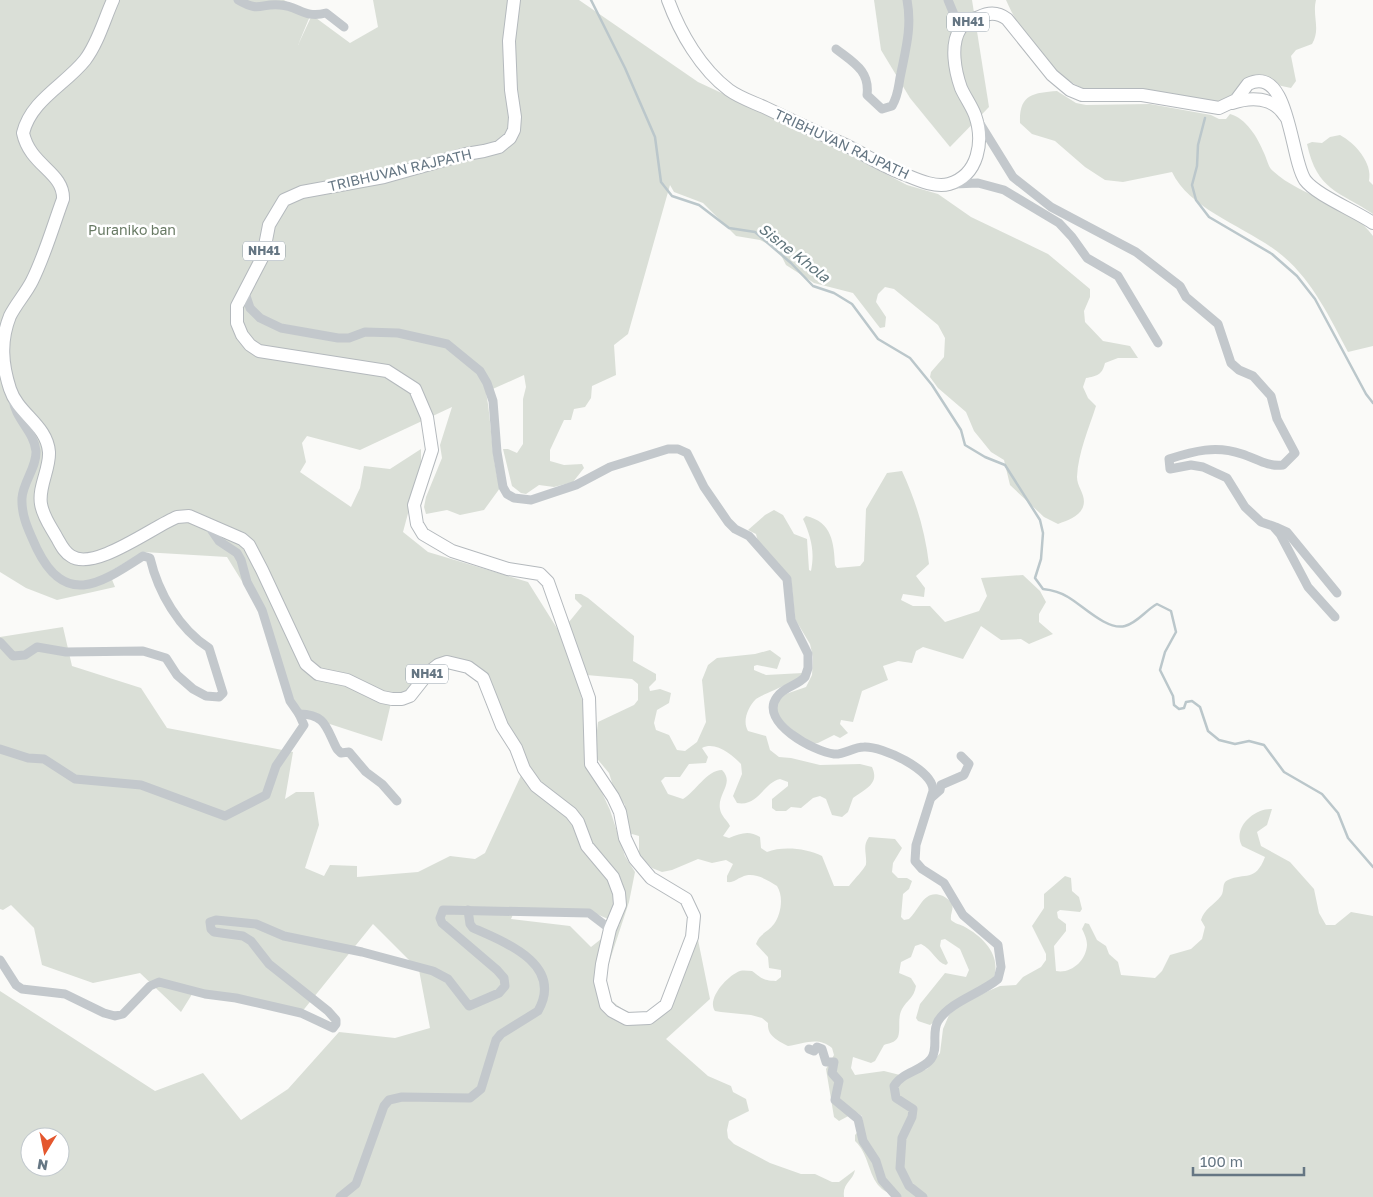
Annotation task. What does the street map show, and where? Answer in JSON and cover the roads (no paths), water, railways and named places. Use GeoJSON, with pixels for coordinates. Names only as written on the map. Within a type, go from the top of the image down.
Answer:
{"type":"FeatureCollection","features":[{"type":"Feature","properties":{"kind":"highway","name":"TRIBHUVAN RAJPATH"},"geometry":{"type":"LineString","coordinates":[[113,0],[92,49],[86,58],[32,112],[23,133],[29,152],[58,180],[63,189],[63,199],[32,282],[9,317],[2,336],[2,362],[13,399],[43,433],[49,453],[41,504],[44,516],[64,550],[71,557],[90,560],[106,555],[177,517],[189,516],[242,539],[249,545],[306,664],[318,674],[347,680],[382,697],[402,699],[410,696],[429,672],[438,665],[447,662],[468,666],[483,678],[502,726],[516,748],[524,769],[536,786],[574,817],[587,846],[613,877],[619,893],[620,905],[610,929],[600,981],[606,1005],[626,1019],[649,1018],[666,1005],[692,937],[694,916],[686,900],[651,878],[635,859],[624,838],[620,812],[613,797],[591,764],[589,698],[548,582],[540,574],[508,569],[458,553],[423,534],[417,524],[414,504],[432,450],[427,418],[415,389],[387,371],[259,351],[250,345],[237,323],[237,306],[263,256],[269,225],[277,208],[290,196],[384,177],[466,154],[484,151],[499,147],[510,138],[514,130],[515,117],[511,90],[509,49],[514,0]]}},
{"type":"Feature","properties":{"kind":"highway","name":"TRIBHUVAN RAJPATH"},"geometry":{"type":"LineString","coordinates":[[668,0],[692,49],[729,90],[750,102],[843,144],[876,163],[918,179],[942,185],[948,184]]}},
{"type":"Feature","properties":{"kind":"highway","name":"NH41"},"geometry":{"type":"LineString","coordinates":[[948,184],[964,177],[973,168],[978,141],[975,116],[957,73],[955,51],[960,29],[973,19],[986,14],[1004,16],[1052,75],[1070,90],[1082,95],[1142,95],[1219,108],[1232,103]]}},
{"type":"Feature","properties":{"kind":"highway"},"geometry":{"type":"LineString","coordinates":[[1232,103],[1248,84],[1263,82],[1277,92],[1287,120],[1295,158],[1307,182],[1373,223]]}},
{"type":"Feature","properties":{"kind":"highway"},"geometry":{"type":"LineString","coordinates":[[1232,103],[1244,99],[1263,100],[1278,108],[1287,120]]}},
{"type":"Feature","properties":{"kind":"street"},"geometry":{"type":"LineString","coordinates":[[238,0],[255,8],[280,4],[306,15],[326,13],[344,28]]}},
{"type":"Feature","properties":{"kind":"street"},"geometry":{"type":"LineString","coordinates":[[836,49],[859,67],[869,82],[867,95],[882,109],[892,106],[899,94],[908,45],[910,17],[907,0]]}},
{"type":"Feature","properties":{"kind":"street"},"geometry":{"type":"LineString","coordinates":[[948,0],[960,29]]}},
{"type":"Feature","properties":{"kind":"street"},"geometry":{"type":"LineString","coordinates":[[975,116],[1013,178],[1065,228],[1087,258],[1118,276],[1158,343]]}},
{"type":"Feature","properties":{"kind":"street"},"geometry":{"type":"LineString","coordinates":[[948,184],[968,182],[1004,190],[1128,247],[1180,286],[1186,297],[1218,324],[1231,363],[1239,370],[1253,376],[1271,396],[1277,419],[1295,453],[1283,465],[1268,465],[1242,454],[1209,448],[1169,459],[1168,465],[1170,469],[1183,465],[1202,467],[1227,478],[1245,507],[1261,522],[1287,532],[1337,593]]}},
{"type":"Feature","properties":{"kind":"street"},"geometry":{"type":"LineString","coordinates":[[245,293],[250,308],[260,318],[281,328],[338,338],[349,338],[365,332],[398,333],[447,344],[480,371],[487,383],[493,401],[497,452],[503,487],[507,494],[514,498],[531,500],[576,485],[610,467],[668,450],[678,449],[687,453],[704,487],[728,522],[749,536],[787,580],[791,620],[806,648],[808,668],[805,677],[800,683],[778,694],[774,704],[777,718],[801,743],[831,753],[841,753],[866,746],[887,751],[924,772],[934,787],[916,845],[915,861],[922,870],[942,880],[963,915],[996,941],[999,948],[1001,968],[996,981],[958,1004],[941,1018],[936,1027],[933,1056],[926,1064],[898,1080],[894,1086],[896,1098],[913,1109],[912,1117],[902,1138],[900,1168],[909,1186],[923,1197]]}},
{"type":"Feature","properties":{"kind":"street"},"geometry":{"type":"LineString","coordinates":[[0,642],[13,656],[25,655],[37,648],[66,652],[143,651],[166,658],[177,675],[193,689],[206,696],[219,697],[223,693],[209,648],[195,639],[172,609],[154,575],[150,558],[143,556],[97,583],[66,583],[57,578],[45,565],[25,524],[22,498],[35,461],[36,450],[32,436],[17,417],[13,399]]}},
{"type":"Feature","properties":{"kind":"street"},"geometry":{"type":"LineString","coordinates":[[0,749],[28,758],[44,759],[74,779],[141,785],[225,816],[266,794],[276,766],[304,726],[299,714],[290,701],[262,610],[247,582],[241,560],[237,552],[219,541],[207,523]]}},
{"type":"Feature","properties":{"kind":"street"},"geometry":{"type":"LineString","coordinates":[[1273,526],[1289,548],[1308,587],[1335,618]]}},
{"type":"Feature","properties":{"kind":"street"},"geometry":{"type":"LineString","coordinates":[[299,714],[312,714],[321,718],[337,749],[341,753],[349,752],[366,772],[382,784],[397,801]]}},
{"type":"Feature","properties":{"kind":"street"},"geometry":{"type":"LineString","coordinates":[[932,797],[940,790],[940,785],[964,775],[969,764],[961,756]]}},
{"type":"Feature","properties":{"kind":"street"},"geometry":{"type":"LineString","coordinates":[[0,960],[16,985],[22,989],[65,994],[104,1013],[115,1016],[123,1014],[150,986],[159,982],[205,994],[236,998],[301,1013],[333,1028],[336,1020],[328,1011],[269,964],[251,941],[243,936],[214,932],[211,929],[210,922],[216,920],[256,924],[284,936],[362,952],[432,971],[448,979],[469,1006],[500,993],[505,986],[504,978],[442,923],[440,918],[443,910],[589,913],[610,929]]}},
{"type":"Feature","properties":{"kind":"street"},"geometry":{"type":"LineString","coordinates":[[340,1197],[356,1184],[384,1106],[389,1100],[402,1097],[470,1098],[477,1094],[481,1089],[496,1040],[501,1034],[538,1011],[541,1006],[544,988],[541,972],[509,944],[473,928],[470,924],[468,910]]}},
{"type":"Feature","properties":{"kind":"street"},"geometry":{"type":"LineString","coordinates":[[808,1049],[814,1051],[817,1047],[822,1049],[826,1062],[834,1062],[832,1073],[839,1081],[835,1100],[858,1119],[863,1141],[876,1161],[882,1180],[897,1197]]}},
{"type":"Feature","properties":{"kind":"waterway","name":"Sisne Khola"},"geometry":{"type":"LineString","coordinates":[[591,0],[625,68],[655,137],[661,182],[672,196],[699,205],[729,228],[755,232],[791,263],[813,286],[834,293],[852,304],[878,339],[910,358],[932,385],[961,430],[965,445],[985,457],[1005,465],[1040,520],[1043,533],[1041,559],[1035,578],[1043,589],[1065,595],[1103,621],[1118,627],[1134,622],[1157,604],[1171,611],[1176,632],[1165,652],[1160,670],[1173,696],[1174,705],[1179,709],[1184,708],[1186,702],[1192,701],[1200,707],[1208,731],[1219,740],[1235,744],[1249,741],[1264,745],[1284,772],[1322,794],[1338,813],[1348,838],[1373,867]]}},
{"type":"Feature","properties":{"kind":"waterway"},"geometry":{"type":"LineString","coordinates":[[1205,118],[1198,145],[1197,166],[1192,185],[1196,200],[1209,217],[1272,254],[1297,276],[1315,299],[1366,394],[1373,403]]}},
{"type":"Feature","properties":{"kind":"park label","name":"Puraniko ban"},"geometry":{"type":"Point","coordinates":[132,230]}}]}
